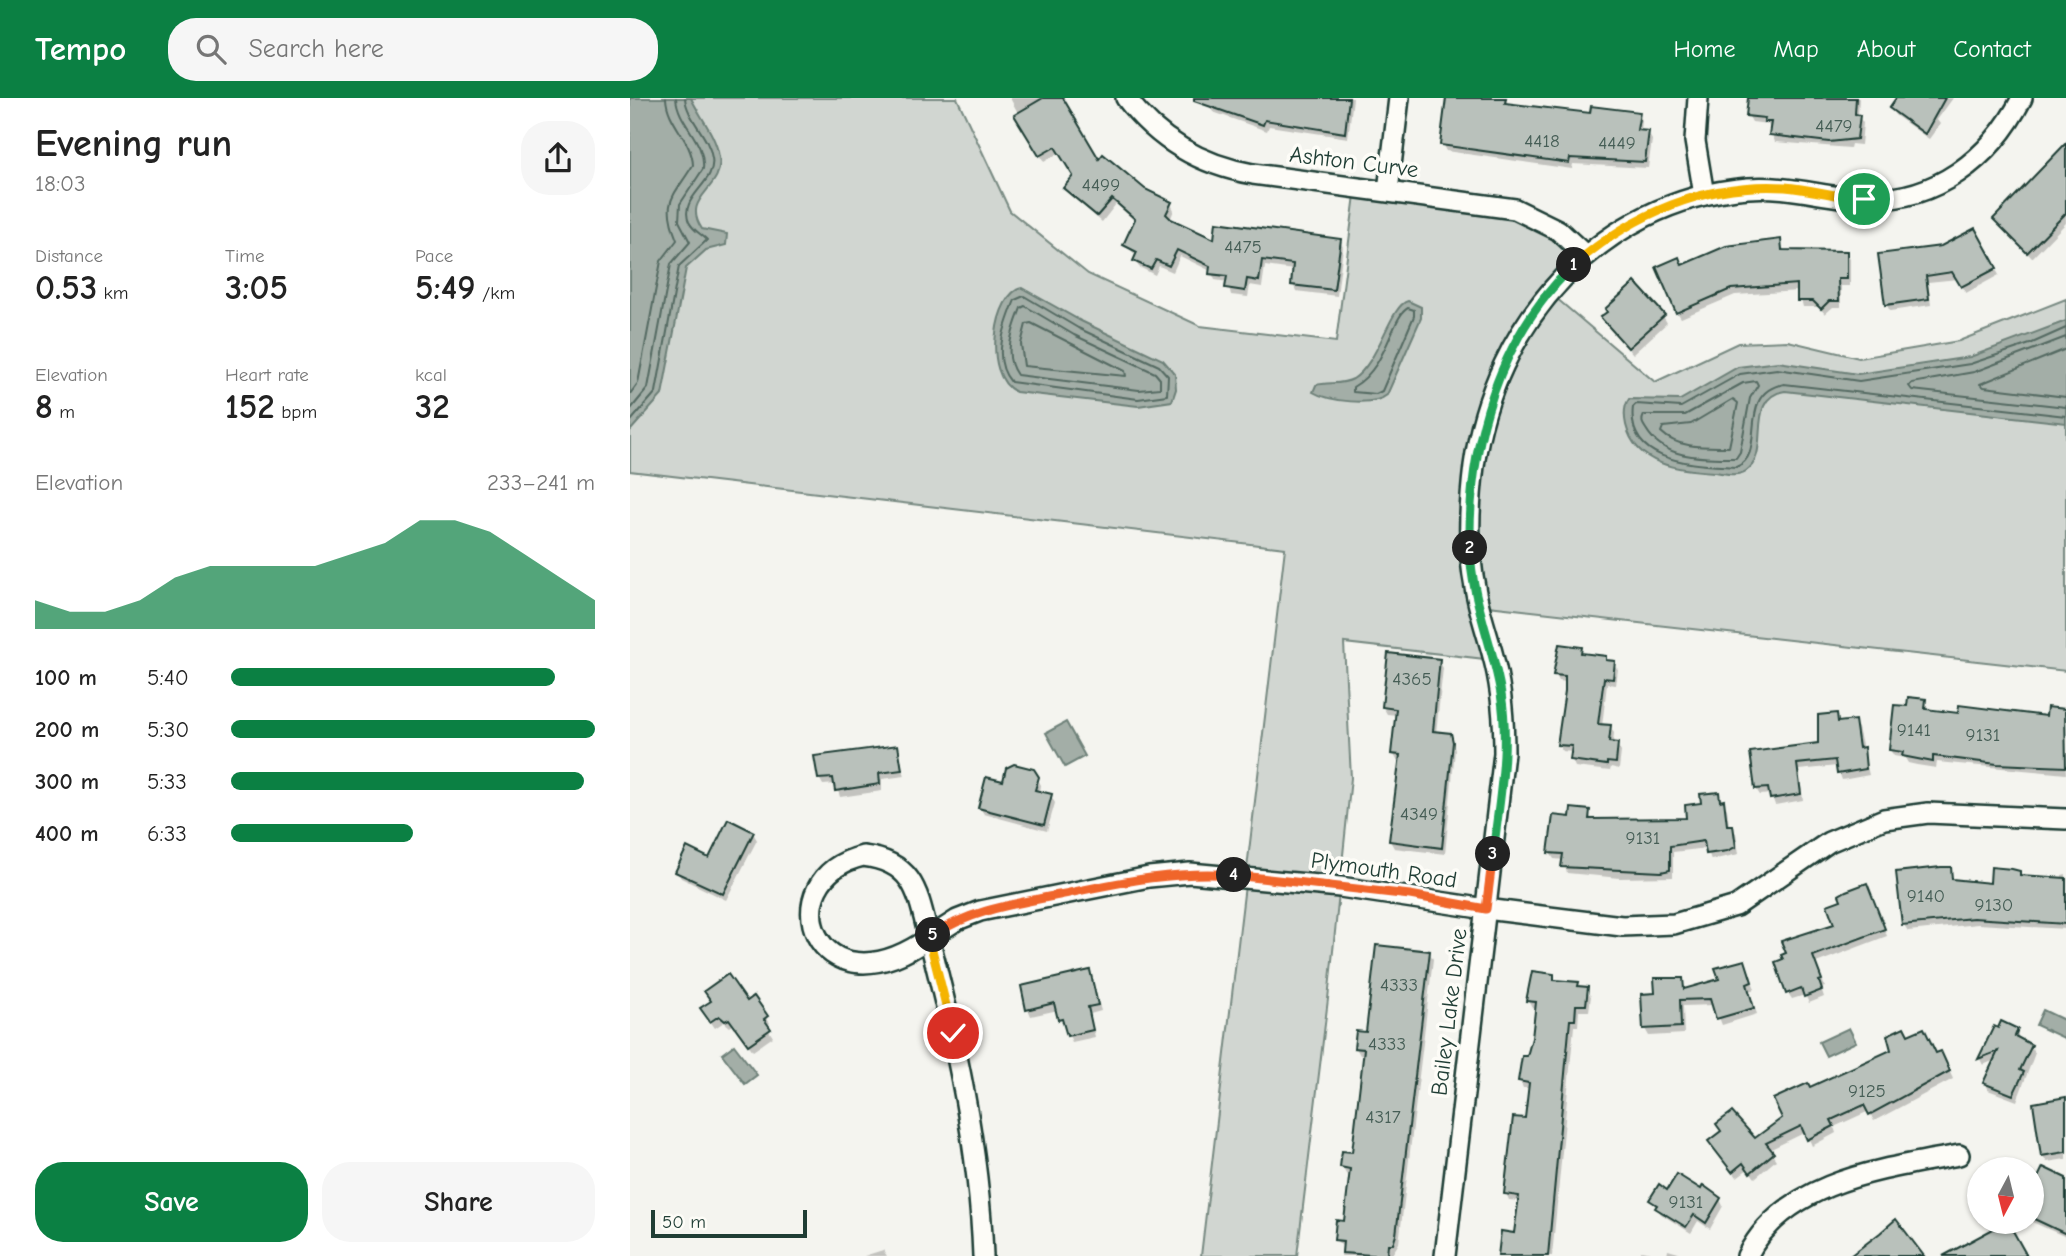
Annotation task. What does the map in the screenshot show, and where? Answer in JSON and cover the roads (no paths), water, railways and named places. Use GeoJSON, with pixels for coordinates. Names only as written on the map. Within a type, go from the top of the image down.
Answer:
{"type":"FeatureCollection","features":[{"type":"Feature","properties":{"kind":"street","name":"Ashton Curve"},"geometry":{"type":"LineString","coordinates":[[1126,98],[1169,141],[1204,161],[1253,174],[1515,209],[1558,230],[1585,255]]}},
{"type":"Feature","properties":{"kind":"street"},"geometry":{"type":"LineString","coordinates":[[1388,191],[1399,98]]}},
{"type":"Feature","properties":{"kind":"street"},"geometry":{"type":"LineString","coordinates":[[1698,98],[1695,141],[1704,195]]}},
{"type":"Feature","properties":{"kind":"street","name":"Bailey Lake Drive"},"geometry":{"type":"LineString","coordinates":[[1445,1256],[1504,732],[1498,677],[1478,604],[1470,554],[1474,466],[1493,395],[1525,325],[1549,292],[1585,255],[1642,217],[1704,195],[1766,187],[1864,199],[1916,192],[1940,184],[1969,166],[2000,136],[2022,98]]}},
{"type":"Feature","properties":{"kind":"street","name":"Plymouth Road"},"geometry":{"type":"LineString","coordinates":[[929,938],[957,920],[980,912],[1149,877],[1190,873],[1350,888],[1622,926],[1674,924],[1736,906],[1822,846],[1872,823],[1928,813],[2066,819]]}},
{"type":"Feature","properties":{"kind":"street"},"geometry":{"type":"LineString","coordinates":[[929,938],[899,957],[883,962],[858,964],[835,956],[823,944],[813,922],[813,897],[820,882],[838,865],[863,856],[880,858],[896,865],[909,877],[917,892],[929,938],[968,1109],[982,1213],[983,1256]]}},
{"type":"Feature","properties":{"kind":"street"},"geometry":{"type":"LineString","coordinates":[[1747,1256],[1768,1225],[1808,1196],[1864,1175],[1959,1155]]}},
{"type":"Feature","properties":{"kind":"water"},"geometry":{"type":"Polygon","coordinates":[[[630,98],[691,98],[711,134],[719,157],[716,178],[696,208],[697,218],[702,229],[727,234],[726,245],[706,250],[686,268],[662,395],[630,431],[630,98]]]}},
{"type":"Feature","properties":{"kind":"water"},"geometry":{"type":"Polygon","coordinates":[[[1022,288],[1081,321],[1163,360],[1175,374],[1176,389],[1172,401],[1138,406],[1016,392],[1005,383],[998,369],[996,335],[1005,304],[1013,293],[1022,288]]]}},
{"type":"Feature","properties":{"kind":"water"},"geometry":{"type":"Polygon","coordinates":[[[1408,301],[1421,307],[1421,318],[1387,395],[1361,402],[1329,398],[1313,392],[1316,385],[1349,381],[1362,371],[1395,313],[1408,301]]]}},
{"type":"Feature","properties":{"kind":"water"},"geometry":{"type":"Polygon","coordinates":[[[2066,321],[2066,423],[1785,391],[1772,396],[1765,404],[1754,463],[1746,471],[1735,474],[1687,470],[1661,463],[1639,449],[1631,439],[1626,425],[1625,411],[1629,399],[1680,400],[1738,367],[1778,362],[1858,374],[1970,357],[2066,321]]]}},
{"type":"Feature","properties":{"kind":"water"},"geometry":{"type":"Polygon","coordinates":[[[1066,722],[1085,756],[1065,767],[1046,733],[1066,722]]]}},
{"type":"Feature","properties":{"kind":"water"},"geometry":{"type":"Polygon","coordinates":[[[2043,1010],[2066,1021],[2066,1039],[2036,1025],[2043,1010]]]}},
{"type":"Feature","properties":{"kind":"water"},"geometry":{"type":"Polygon","coordinates":[[[1849,1028],[1856,1042],[1826,1056],[1819,1042],[1849,1028]]]}},
{"type":"Feature","properties":{"kind":"water"},"geometry":{"type":"Polygon","coordinates":[[[734,1045],[757,1075],[745,1084],[722,1054],[734,1045]]]}}]}
